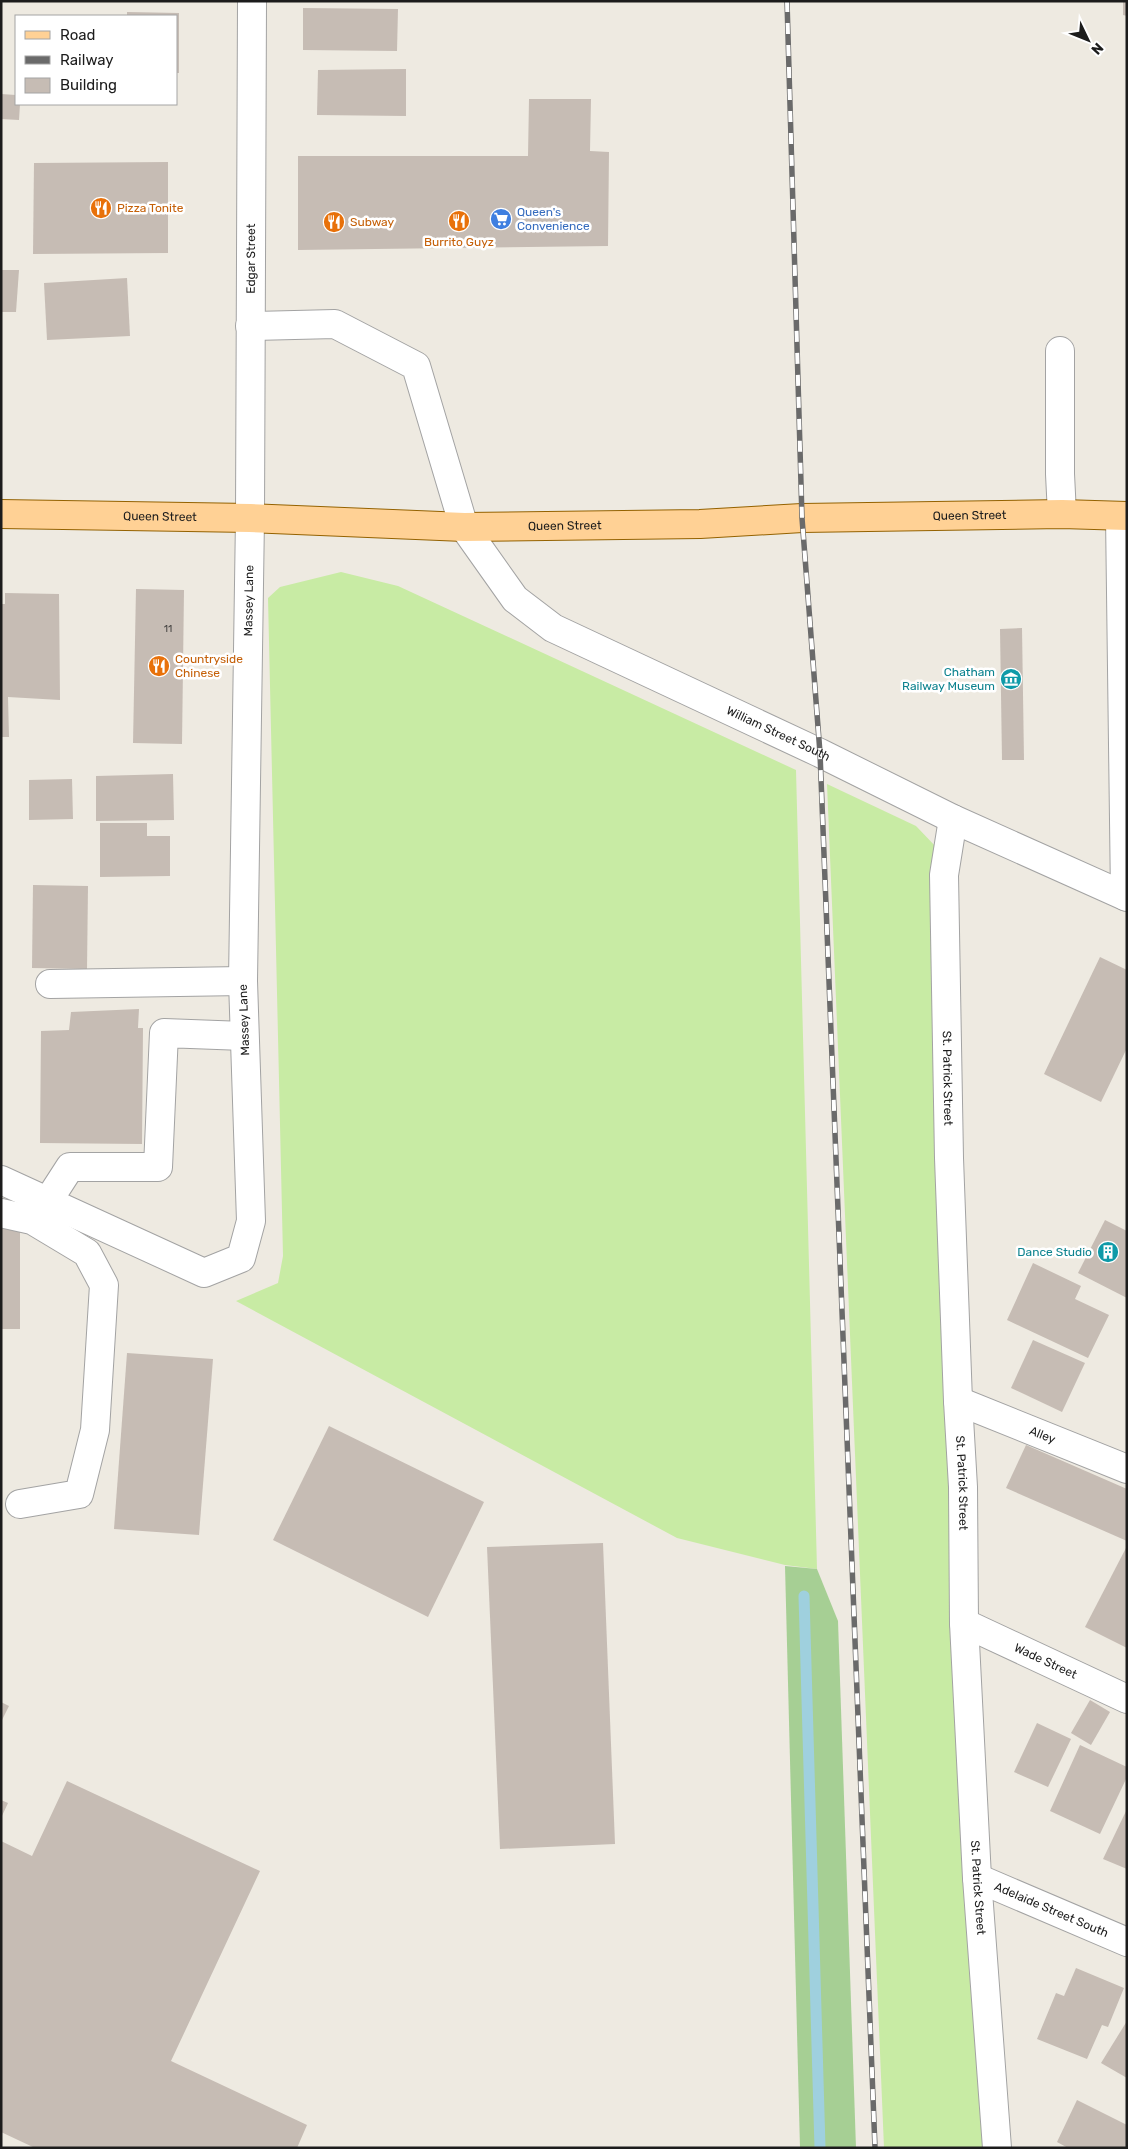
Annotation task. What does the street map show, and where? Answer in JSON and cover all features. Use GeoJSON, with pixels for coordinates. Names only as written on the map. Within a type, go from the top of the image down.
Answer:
{"type":"FeatureCollection","features":[{"type":"Feature","properties":{"kind":"main road","name":"Queen Street"},"geometry":{"type":"LineString","coordinates":[[1,514],[250,518],[464,527],[700,524],[802,518],[1062,514],[1124,516]]}},
{"type":"Feature","properties":{"kind":"street","name":"Edgar Street"},"geometry":{"type":"LineString","coordinates":[[250,518],[252,1]]}},
{"type":"Feature","properties":{"kind":"street","name":"William Street South"},"geometry":{"type":"LineString","coordinates":[[250,326],[335,324],[416,366],[464,527],[515,599],[553,628],[820,753],[953,818],[1126,896]]}},
{"type":"Feature","properties":{"kind":"street"},"geometry":{"type":"LineString","coordinates":[[1060,351],[1060,474],[1062,514]]}},
{"type":"Feature","properties":{"kind":"street"},"geometry":{"type":"LineString","coordinates":[[1124,516],[1126,896]]}},
{"type":"Feature","properties":{"kind":"street","name":"Massey Lane"},"geometry":{"type":"LineString","coordinates":[[1,1180],[204,1273],[241,1258],[252,1221],[243,981],[250,518]]}},
{"type":"Feature","properties":{"kind":"street","name":"St. Patrick Street"},"geometry":{"type":"LineString","coordinates":[[953,818],[944,876],[950,1158],[958,1401],[963,1487],[964,1623],[977,1878],[997,2148]]}},
{"type":"Feature","properties":{"kind":"street"},"geometry":{"type":"LineString","coordinates":[[50,984],[243,981]]}},
{"type":"Feature","properties":{"kind":"street"},"geometry":{"type":"LineString","coordinates":[[48,1202],[70,1167],[158,1167],[164,1033],[244,1036]]}},
{"type":"Feature","properties":{"kind":"street"},"geometry":{"type":"LineString","coordinates":[[1,1213],[32,1220],[87,1253],[104,1285],[95,1430],[79,1494],[20,1504]]}},
{"type":"Feature","properties":{"kind":"street","name":"Alley"},"geometry":{"type":"LineString","coordinates":[[958,1401],[1127,1469]]}},
{"type":"Feature","properties":{"kind":"street","name":"Wade Street"},"geometry":{"type":"LineString","coordinates":[[964,1623],[1127,1699]]}},
{"type":"Feature","properties":{"kind":"street","name":"Adelaide Street South"},"geometry":{"type":"LineString","coordinates":[[977,1878],[1127,1942]]}},
{"type":"Feature","properties":{"kind":"green space"},"geometry":{"type":"Polygon","coordinates":[[[341,572],[398,586],[796,770],[817,1569],[785,1565],[677,1538],[236,1301],[278,1283],[283,1256],[268,598],[280,587],[341,572]]]}},
{"type":"Feature","properties":{"kind":"green space"},"geometry":{"type":"Polygon","coordinates":[[[827,784],[916,826],[938,849],[994,2148],[884,2148],[827,784]]]}},
{"type":"Feature","properties":{"kind":"green space"},"geometry":{"type":"Polygon","coordinates":[[[785,1566],[817,1569],[838,1621],[856,2148],[800,2148],[785,1566]]]}},
{"type":"Feature","properties":{"kind":"building"},"geometry":{"type":"Polygon","coordinates":[[[1123,1],[1127,1],[1127,16],[1123,15],[1123,1]]]}},
{"type":"Feature","properties":{"kind":"building"},"geometry":{"type":"Polygon","coordinates":[[[303,8],[398,9],[397,51],[303,50],[303,8]]]}},
{"type":"Feature","properties":{"kind":"building"},"geometry":{"type":"Polygon","coordinates":[[[127,12],[179,13],[179,73],[178,15],[127,15],[127,12]]]}},
{"type":"Feature","properties":{"kind":"building"},"geometry":{"type":"Polygon","coordinates":[[[406,69],[406,116],[317,115],[318,70],[406,69]]]}},
{"type":"Feature","properties":{"kind":"building"},"geometry":{"type":"Polygon","coordinates":[[[1,94],[15,95],[15,105],[20,105],[19,120],[1,119],[1,94]]]}},
{"type":"Feature","properties":{"kind":"building"},"geometry":{"type":"Polygon","coordinates":[[[529,99],[591,99],[590,151],[609,152],[608,246],[298,250],[298,156],[528,156],[529,99]]]}},
{"type":"Feature","properties":{"kind":"building","name":"Pizza Tonite"},"geometry":{"type":"Polygon","coordinates":[[[168,162],[168,253],[33,254],[34,163],[168,162]]]}},
{"type":"Feature","properties":{"kind":"building"},"geometry":{"type":"Polygon","coordinates":[[[1,270],[19,270],[16,312],[1,312],[1,270]]]}},
{"type":"Feature","properties":{"kind":"building"},"geometry":{"type":"Polygon","coordinates":[[[127,278],[130,336],[47,340],[44,283],[127,278]]]}},
{"type":"Feature","properties":{"kind":"building","name":"Countryside Chinese"},"geometry":{"type":"Polygon","coordinates":[[[136,589],[184,590],[182,744],[133,743],[136,589]]]}},
{"type":"Feature","properties":{"kind":"building"},"geometry":{"type":"Polygon","coordinates":[[[5,593],[59,594],[60,700],[8,697],[9,737],[1,737],[1,604],[5,604],[5,593]]]}},
{"type":"Feature","properties":{"kind":"building"},"geometry":{"type":"Polygon","coordinates":[[[1022,628],[1024,760],[1002,760],[1000,629],[1022,628]]]}},
{"type":"Feature","properties":{"kind":"building"},"geometry":{"type":"Polygon","coordinates":[[[173,774],[174,820],[96,821],[96,776],[173,774]]]}},
{"type":"Feature","properties":{"kind":"building"},"geometry":{"type":"Polygon","coordinates":[[[72,779],[73,819],[29,820],[29,780],[72,779]]]}},
{"type":"Feature","properties":{"kind":"building"},"geometry":{"type":"Polygon","coordinates":[[[100,823],[147,823],[147,836],[170,836],[170,876],[100,877],[100,823]]]}},
{"type":"Feature","properties":{"kind":"building"},"geometry":{"type":"Polygon","coordinates":[[[33,885],[88,886],[87,969],[32,968],[33,885]]]}},
{"type":"Feature","properties":{"kind":"building"},"geometry":{"type":"Polygon","coordinates":[[[1100,957],[1127,970],[1127,1048],[1101,1102],[1044,1074],[1100,957]]]}},
{"type":"Feature","properties":{"kind":"building"},"geometry":{"type":"Polygon","coordinates":[[[139,1009],[138,1028],[143,1028],[142,1144],[40,1143],[41,1031],[69,1030],[71,1012],[139,1009]]]}},
{"type":"Feature","properties":{"kind":"building","name":"Dance Studio"},"geometry":{"type":"Polygon","coordinates":[[[1105,1220],[1127,1231],[1127,1298],[1078,1273],[1105,1220]]]}},
{"type":"Feature","properties":{"kind":"building"},"geometry":{"type":"Polygon","coordinates":[[[1,1225],[20,1225],[20,1329],[1,1329],[1,1225]]]}},
{"type":"Feature","properties":{"kind":"building"},"geometry":{"type":"Polygon","coordinates":[[[1033,1263],[1081,1286],[1075,1299],[1109,1315],[1088,1358],[1007,1320],[1033,1263]]]}},
{"type":"Feature","properties":{"kind":"building"},"geometry":{"type":"Polygon","coordinates":[[[1033,1340],[1085,1363],[1062,1412],[1011,1388],[1033,1340]]]}},
{"type":"Feature","properties":{"kind":"building"},"geometry":{"type":"Polygon","coordinates":[[[127,1353],[213,1359],[199,1535],[114,1529],[127,1353]]]}},
{"type":"Feature","properties":{"kind":"building"},"geometry":{"type":"Polygon","coordinates":[[[329,1426],[484,1502],[428,1617],[273,1540],[329,1426]]]}},
{"type":"Feature","properties":{"kind":"building"},"geometry":{"type":"Polygon","coordinates":[[[1026,1445],[1127,1489],[1127,1541],[1006,1488],[1026,1445]]]}},
{"type":"Feature","properties":{"kind":"building"},"geometry":{"type":"Polygon","coordinates":[[[603,1543],[615,1844],[500,1849],[487,1547],[603,1543]]]}},
{"type":"Feature","properties":{"kind":"building"},"geometry":{"type":"Polygon","coordinates":[[[1127,1546],[1127,1648],[1085,1627],[1127,1546]]]}},
{"type":"Feature","properties":{"kind":"building"},"geometry":{"type":"Polygon","coordinates":[[[1090,1700],[1110,1712],[1091,1745],[1071,1733],[1090,1700]]]}},
{"type":"Feature","properties":{"kind":"building"},"geometry":{"type":"Polygon","coordinates":[[[1,1702],[9,1706],[1,1722],[1,1702]]]}},
{"type":"Feature","properties":{"kind":"building"},"geometry":{"type":"Polygon","coordinates":[[[1037,1723],[1071,1739],[1048,1787],[1014,1772],[1037,1723]]]}},
{"type":"Feature","properties":{"kind":"building"},"geometry":{"type":"Polygon","coordinates":[[[1080,1745],[1127,1767],[1127,1777],[1100,1834],[1050,1811],[1080,1745]]]}},
{"type":"Feature","properties":{"kind":"building"},"geometry":{"type":"Polygon","coordinates":[[[67,1781],[260,1871],[171,2061],[307,2125],[297,2148],[35,2148],[1,2132],[1,1841],[32,1856],[67,1781]]]}},
{"type":"Feature","properties":{"kind":"building"},"geometry":{"type":"Polygon","coordinates":[[[1,1800],[8,1803],[1,1818],[1,1800]]]}},
{"type":"Feature","properties":{"kind":"building"},"geometry":{"type":"Polygon","coordinates":[[[1127,1809],[1127,1869],[1103,1859],[1127,1809]]]}},
{"type":"Feature","properties":{"kind":"building"},"geometry":{"type":"Polygon","coordinates":[[[1076,1968],[1124,1988],[1108,2027],[1102,2025],[1087,2059],[1037,2039],[1056,1993],[1064,1996],[1076,1968]]]}},
{"type":"Feature","properties":{"kind":"building"},"geometry":{"type":"Polygon","coordinates":[[[1127,2021],[1127,2078],[1101,2063],[1127,2021]]]}},
{"type":"Feature","properties":{"kind":"building"},"geometry":{"type":"Polygon","coordinates":[[[1077,2100],[1127,2125],[1127,2148],[1068,2148],[1057,2142],[1077,2100]]]}},
{"type":"Feature","properties":{"kind":"waterway"},"geometry":{"type":"LineString","coordinates":[[804,1596],[820,2148]]}},
{"type":"Feature","properties":{"kind":"railway"},"geometry":{"type":"LineString","coordinates":[[787,1],[802,518],[820,753],[875,2148]]}},
{"type":"Feature","properties":{"kind":"place","name":"Pizza Tonite"},"geometry":{"type":"Point","coordinates":[101,208]}},
{"type":"Feature","properties":{"kind":"place","name":"Queen's Convenience"},"geometry":{"type":"Point","coordinates":[501,219]}},
{"type":"Feature","properties":{"kind":"place","name":"Burrito Guyz"},"geometry":{"type":"Point","coordinates":[459,221]}},
{"type":"Feature","properties":{"kind":"place","name":"Subway"},"geometry":{"type":"Point","coordinates":[334,222]}},
{"type":"Feature","properties":{"kind":"place","name":"Countryside Chinese"},"geometry":{"type":"Point","coordinates":[159,666]}},
{"type":"Feature","properties":{"kind":"place","name":"Chatham Railway Museum"},"geometry":{"type":"Point","coordinates":[1011,679]}},
{"type":"Feature","properties":{"kind":"place","name":"Dance Studio"},"geometry":{"type":"Point","coordinates":[1108,1252]}}]}
